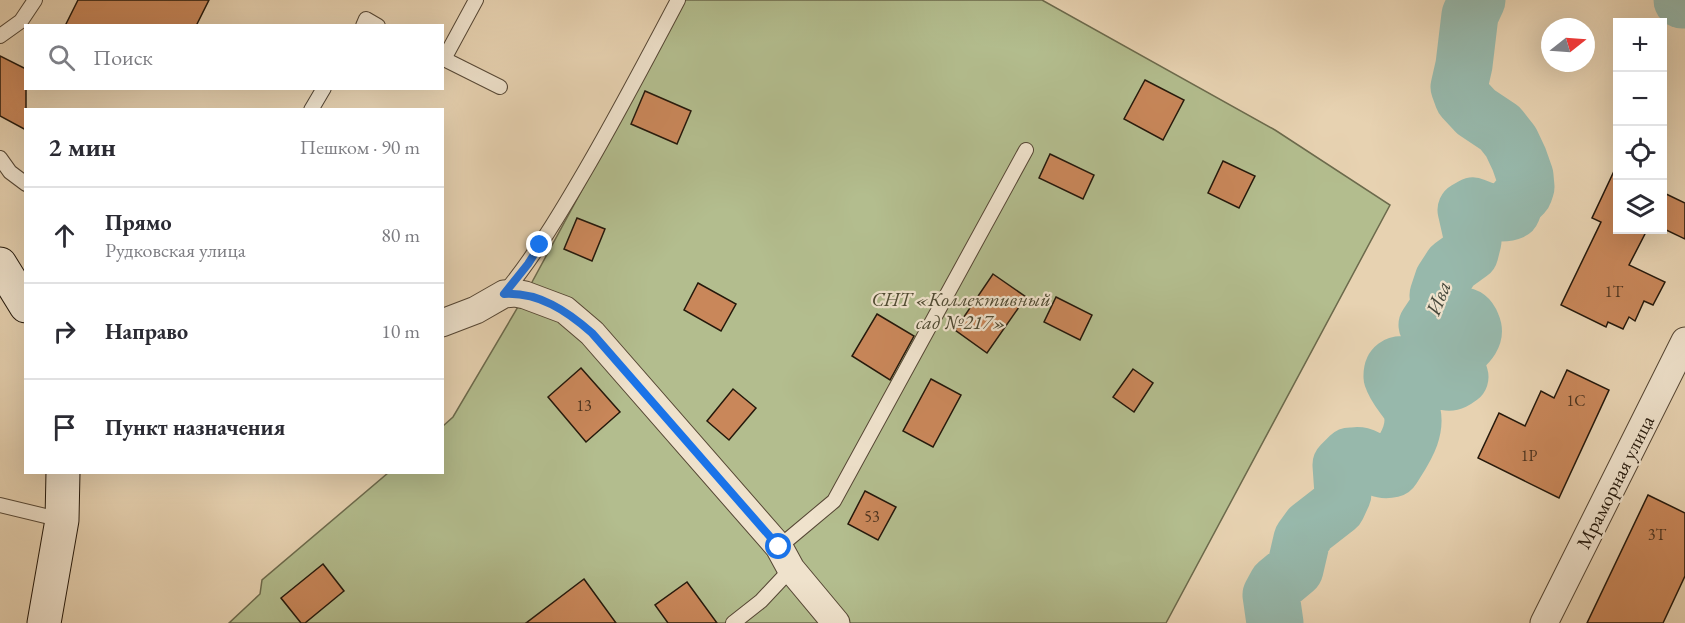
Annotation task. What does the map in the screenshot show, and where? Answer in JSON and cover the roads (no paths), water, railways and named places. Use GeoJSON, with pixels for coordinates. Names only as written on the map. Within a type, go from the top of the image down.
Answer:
{"type":"FeatureCollection","features":[{"type":"Feature","properties":{"kind":"street"},"geometry":{"type":"LineString","coordinates":[[0,264],[24,303]]}},
{"type":"Feature","properties":{"kind":"street"},"geometry":{"type":"LineString","coordinates":[[444,322],[476,310],[504,294],[525,295],[565,310],[592,333],[785,558],[836,623]]}},
{"type":"Feature","properties":{"kind":"street","name":"Мраморная улица"},"geometry":{"type":"LineString","coordinates":[[1544,623],[1685,341]]}},
{"type":"Feature","properties":{"kind":"street"},"geometry":{"type":"LineString","coordinates":[[44,623],[62,520],[63,474]]}},
{"type":"Feature","properties":{"kind":"lane"},"geometry":{"type":"LineString","coordinates":[[0,36],[21,21],[35,0]]}},
{"type":"Feature","properties":{"kind":"lane"},"geometry":{"type":"LineString","coordinates":[[444,57],[476,0]]}},
{"type":"Feature","properties":{"kind":"lane"},"geometry":{"type":"LineString","coordinates":[[504,294],[528,264],[560,214],[621,108],[678,0]]}},
{"type":"Feature","properties":{"kind":"lane"},"geometry":{"type":"LineString","coordinates":[[444,59],[500,87]]}},
{"type":"Feature","properties":{"kind":"lane"},"geometry":{"type":"LineString","coordinates":[[312,108],[323,90]]}},
{"type":"Feature","properties":{"kind":"lane"},"geometry":{"type":"LineString","coordinates":[[733,623],[761,601],[785,558],[834,501],[1026,150]]}},
{"type":"Feature","properties":{"kind":"lane"},"geometry":{"type":"LineString","coordinates":[[0,158],[10,172],[24,182]]}},
{"type":"Feature","properties":{"kind":"lane"},"geometry":{"type":"LineString","coordinates":[[0,505],[62,520]]}},
{"type":"Feature","properties":{"kind":"waterway","name":"Ива"},"geometry":{"type":"LineString","coordinates":[[1275,623],[1271,595],[1277,584],[1295,569],[1302,539],[1310,528],[1337,507],[1343,494],[1341,465],[1350,456],[1358,456],[1381,469],[1392,469],[1409,439],[1413,415],[1392,377],[1394,369],[1398,365],[1414,367],[1447,382],[1460,377],[1454,357],[1471,339],[1472,325],[1464,316],[1453,318],[1436,328],[1431,329],[1427,325],[1437,310],[1438,295],[1443,280],[1452,266],[1470,253],[1473,241],[1466,210],[1473,206],[1498,213],[1512,211],[1526,187],[1525,176],[1511,142],[1500,128],[1476,112],[1463,98],[1459,87],[1470,15],[1477,0]]}},
{"type":"Feature","properties":{"kind":"park label","name":"СНТ «Коллективный сад №217»"},"geometry":{"type":"Point","coordinates":[961,310]}}]}
